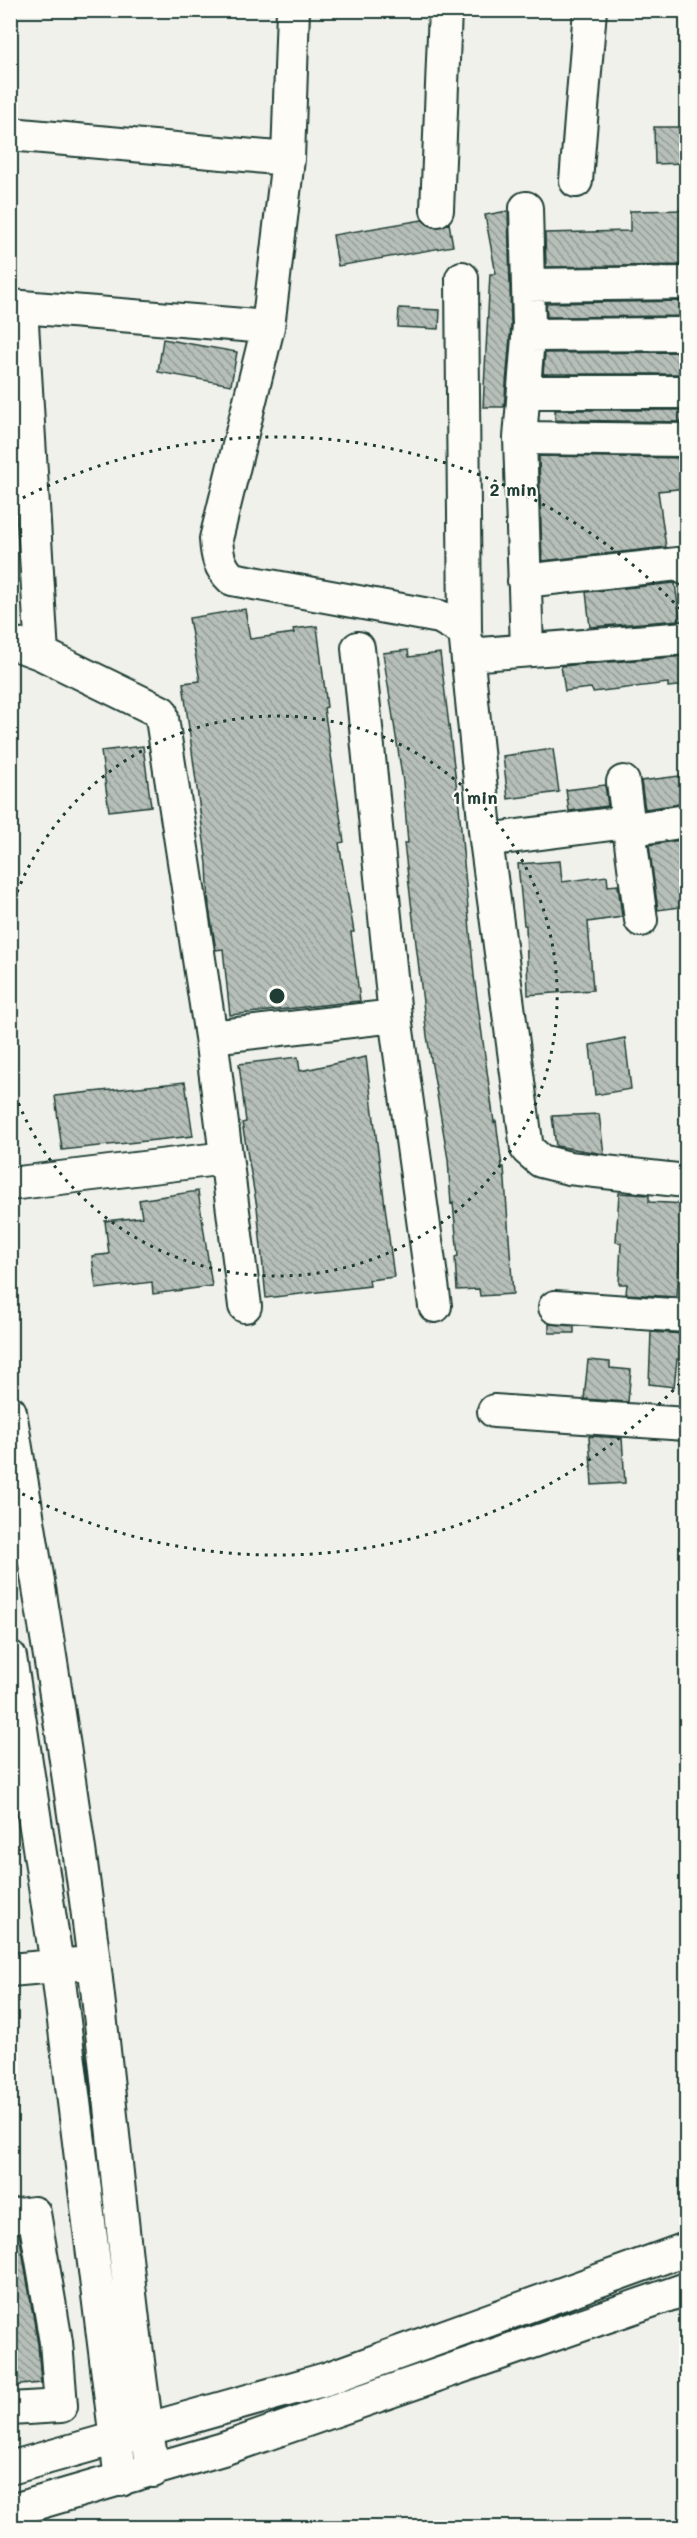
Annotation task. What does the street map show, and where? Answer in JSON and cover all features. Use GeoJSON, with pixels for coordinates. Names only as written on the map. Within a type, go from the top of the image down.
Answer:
{"type":"FeatureCollection","features":[{"type":"Feature","properties":{"kind":"street"},"geometry":{"type":"LineString","coordinates":[[437,210],[445,10]]}},
{"type":"Feature","properties":{"kind":"street"},"geometry":{"type":"LineString","coordinates":[[576,182],[590,10]]}},
{"type":"Feature","properties":{"kind":"street"},"geometry":{"type":"LineString","coordinates":[[289,11],[288,159],[268,327],[216,539],[217,555],[223,571],[232,579],[440,617],[466,643],[527,649],[687,638]]}},
{"type":"Feature","properties":{"kind":"street"},"geometry":{"type":"LineString","coordinates":[[10,134],[288,159]]}},
{"type":"Feature","properties":{"kind":"street"},"geometry":{"type":"LineString","coordinates":[[526,208],[528,335],[520,438],[527,649]]}},
{"type":"Feature","properties":{"kind":"street"},"geometry":{"type":"LineString","coordinates":[[462,278],[466,643],[486,840],[527,1149],[541,1161],[569,1168],[687,1181]]}},
{"type":"Feature","properties":{"kind":"street"},"geometry":{"type":"LineString","coordinates":[[528,285],[687,283]]}},
{"type":"Feature","properties":{"kind":"street"},"geometry":{"type":"LineString","coordinates":[[42,654],[16,307],[268,327]]}},
{"type":"Feature","properties":{"kind":"street"},"geometry":{"type":"LineString","coordinates":[[528,335],[687,334]]}},
{"type":"Feature","properties":{"kind":"street"},"geometry":{"type":"LineString","coordinates":[[524,392],[687,392]]}},
{"type":"Feature","properties":{"kind":"street"},"geometry":{"type":"LineString","coordinates":[[520,438],[687,440]]}},
{"type":"Feature","properties":{"kind":"street"},"geometry":{"type":"LineString","coordinates":[[524,581],[678,564],[687,569]]}},
{"type":"Feature","properties":{"kind":"street"},"geometry":{"type":"LineString","coordinates":[[10,642],[42,654],[161,712],[211,1037],[245,1306]]}},
{"type":"Feature","properties":{"kind":"street"},"geometry":{"type":"LineString","coordinates":[[358,648],[395,1016],[435,1306]]}},
{"type":"Feature","properties":{"kind":"street"},"geometry":{"type":"LineString","coordinates":[[623,782],[641,920]]}},
{"type":"Feature","properties":{"kind":"street"},"geometry":{"type":"LineString","coordinates":[[486,840],[687,821]]}},
{"type":"Feature","properties":{"kind":"street"},"geometry":{"type":"LineString","coordinates":[[211,1037],[395,1016]]}},
{"type":"Feature","properties":{"kind":"street"},"geometry":{"type":"LineString","coordinates":[[10,1184],[226,1158]]}},
{"type":"Feature","properties":{"kind":"street"},"geometry":{"type":"LineString","coordinates":[[555,1306],[687,1316]]}},
{"type":"Feature","properties":{"kind":"street"},"geometry":{"type":"LineString","coordinates":[[494,1411],[687,1424]]}},
{"type":"Feature","properties":{"kind":"street"},"geometry":{"type":"LineString","coordinates":[[10,1412],[64,1748],[94,1964],[119,2210],[153,2471]]}},
{"type":"Feature","properties":{"kind":"street"},"geometry":{"type":"LineString","coordinates":[[10,1657],[18,1751],[57,1965],[121,2480]]}},
{"type":"Feature","properties":{"kind":"street"},"geometry":{"type":"LineString","coordinates":[[18,1751],[64,1748]]}},
{"type":"Feature","properties":{"kind":"street"},"geometry":{"type":"LineString","coordinates":[[10,1970],[94,1964]]}},
{"type":"Feature","properties":{"kind":"street"},"geometry":{"type":"LineString","coordinates":[[10,2216],[34,2213],[56,2342],[61,2406],[10,2409]]}},
{"type":"Feature","properties":{"kind":"street"},"geometry":{"type":"LineString","coordinates":[[10,2468],[116,2436],[326,2379],[687,2249]]}},
{"type":"Feature","properties":{"kind":"street"},"geometry":{"type":"LineString","coordinates":[[10,2511],[223,2449],[687,2289]]}},
{"type":"Feature","properties":{"kind":"building"},"geometry":{"type":"Polygon","coordinates":[[[654,127],[687,127],[687,163],[655,164],[654,127]]]}},
{"type":"Feature","properties":{"kind":"building"},"geometry":{"type":"Polygon","coordinates":[[[687,210],[687,265],[546,267],[545,233],[630,231],[630,211],[687,210]]]}},
{"type":"Feature","properties":{"kind":"building"},"geometry":{"type":"Polygon","coordinates":[[[508,211],[511,325],[504,407],[483,407],[490,274],[496,274],[485,215],[508,211]]]}},
{"type":"Feature","properties":{"kind":"building"},"geometry":{"type":"Polygon","coordinates":[[[422,220],[436,228],[449,223],[453,246],[338,266],[333,235],[422,220]]]}},
{"type":"Feature","properties":{"kind":"building"},"geometry":{"type":"Polygon","coordinates":[[[687,301],[687,316],[547,317],[546,303],[687,301]]]}},
{"type":"Feature","properties":{"kind":"building"},"geometry":{"type":"Polygon","coordinates":[[[399,308],[440,310],[439,329],[398,327],[399,308]]]}},
{"type":"Feature","properties":{"kind":"building"},"geometry":{"type":"Polygon","coordinates":[[[163,339],[237,352],[231,385],[158,372],[163,339]]]}},
{"type":"Feature","properties":{"kind":"building"},"geometry":{"type":"Polygon","coordinates":[[[687,352],[687,374],[543,374],[545,353],[687,352]]]}},
{"type":"Feature","properties":{"kind":"building"},"geometry":{"type":"Polygon","coordinates":[[[555,410],[687,410],[687,422],[555,420],[555,410]]]}},
{"type":"Feature","properties":{"kind":"building"},"geometry":{"type":"Polygon","coordinates":[[[539,456],[687,458],[687,488],[658,491],[666,547],[542,561],[539,456]]]}},
{"type":"Feature","properties":{"kind":"building"},"geometry":{"type":"Polygon","coordinates":[[[675,583],[680,620],[590,627],[586,592],[675,583]]]}},
{"type":"Feature","properties":{"kind":"building"},"geometry":{"type":"Polygon","coordinates":[[[245,609],[250,639],[294,633],[293,629],[317,626],[327,707],[324,708],[344,842],[339,843],[354,932],[351,932],[360,1001],[230,1015],[223,949],[216,950],[209,908],[207,864],[183,683],[200,681],[189,618],[245,609]]]}},
{"type":"Feature","properties":{"kind":"building"},"geometry":{"type":"Polygon","coordinates":[[[408,650],[409,657],[440,653],[459,806],[474,976],[494,1122],[496,1121],[502,1167],[504,1167],[513,1294],[480,1296],[479,1289],[457,1290],[455,1257],[458,1256],[448,1159],[427,1036],[404,843],[408,843],[403,782],[383,653],[408,650]]]}},
{"type":"Feature","properties":{"kind":"building"},"geometry":{"type":"Polygon","coordinates":[[[687,656],[687,685],[668,687],[668,683],[593,692],[591,688],[565,691],[561,666],[687,656]]]}},
{"type":"Feature","properties":{"kind":"building"},"geometry":{"type":"Polygon","coordinates":[[[143,746],[151,806],[109,811],[101,751],[143,746]]]}},
{"type":"Feature","properties":{"kind":"building"},"geometry":{"type":"Polygon","coordinates":[[[553,749],[559,792],[508,799],[503,756],[553,749]]]}},
{"type":"Feature","properties":{"kind":"building"},"geometry":{"type":"Polygon","coordinates":[[[687,775],[687,803],[645,809],[641,781],[687,775]]]}},
{"type":"Feature","properties":{"kind":"building"},"geometry":{"type":"Polygon","coordinates":[[[605,785],[608,806],[569,811],[566,790],[605,785]]]}},
{"type":"Feature","properties":{"kind":"building"},"geometry":{"type":"Polygon","coordinates":[[[687,839],[687,906],[658,910],[649,845],[687,839]]]}},
{"type":"Feature","properties":{"kind":"building"},"geometry":{"type":"Polygon","coordinates":[[[560,861],[562,882],[607,876],[608,886],[618,885],[622,917],[588,922],[593,990],[528,995],[526,925],[524,925],[518,864],[560,861]]]}},
{"type":"Feature","properties":{"kind":"building"},"geometry":{"type":"Polygon","coordinates":[[[625,1038],[631,1089],[595,1095],[590,1045],[625,1038]]]}},
{"type":"Feature","properties":{"kind":"building"},"geometry":{"type":"Polygon","coordinates":[[[298,1057],[300,1071],[366,1057],[394,1277],[369,1280],[370,1286],[266,1298],[257,1207],[242,1123],[246,1122],[239,1064],[298,1057]]]}},
{"type":"Feature","properties":{"kind":"building"},"geometry":{"type":"Polygon","coordinates":[[[185,1082],[193,1136],[62,1150],[55,1096],[185,1082]]]}},
{"type":"Feature","properties":{"kind":"building"},"geometry":{"type":"Polygon","coordinates":[[[599,1114],[604,1154],[556,1146],[552,1116],[599,1114]]]}},
{"type":"Feature","properties":{"kind":"building"},"geometry":{"type":"Polygon","coordinates":[[[198,1191],[212,1286],[153,1294],[152,1282],[96,1289],[92,1256],[109,1254],[105,1221],[142,1217],[139,1200],[198,1191]]]}},
{"type":"Feature","properties":{"kind":"building"},"geometry":{"type":"Polygon","coordinates":[[[619,1193],[649,1195],[649,1202],[687,1204],[684,1251],[680,1251],[677,1297],[626,1294],[627,1284],[619,1284],[621,1243],[616,1242],[619,1193]]]}},
{"type":"Feature","properties":{"kind":"building"},"geometry":{"type":"Polygon","coordinates":[[[549,1324],[574,1326],[574,1333],[549,1333],[549,1324]]]}},
{"type":"Feature","properties":{"kind":"building"},"geometry":{"type":"Polygon","coordinates":[[[651,1332],[686,1334],[686,1359],[677,1359],[674,1387],[649,1384],[651,1332]]]}},
{"type":"Feature","properties":{"kind":"building"},"geometry":{"type":"Polygon","coordinates":[[[588,1360],[610,1362],[610,1368],[631,1370],[628,1402],[584,1399],[588,1360]]]}},
{"type":"Feature","properties":{"kind":"building"},"geometry":{"type":"Polygon","coordinates":[[[589,1436],[622,1438],[625,1483],[592,1485],[589,1436]]]}},
{"type":"Feature","properties":{"kind":"building"},"geometry":{"type":"Polygon","coordinates":[[[19,2233],[38,2344],[41,2383],[10,2386],[10,2234],[19,2233]]]}}]}
